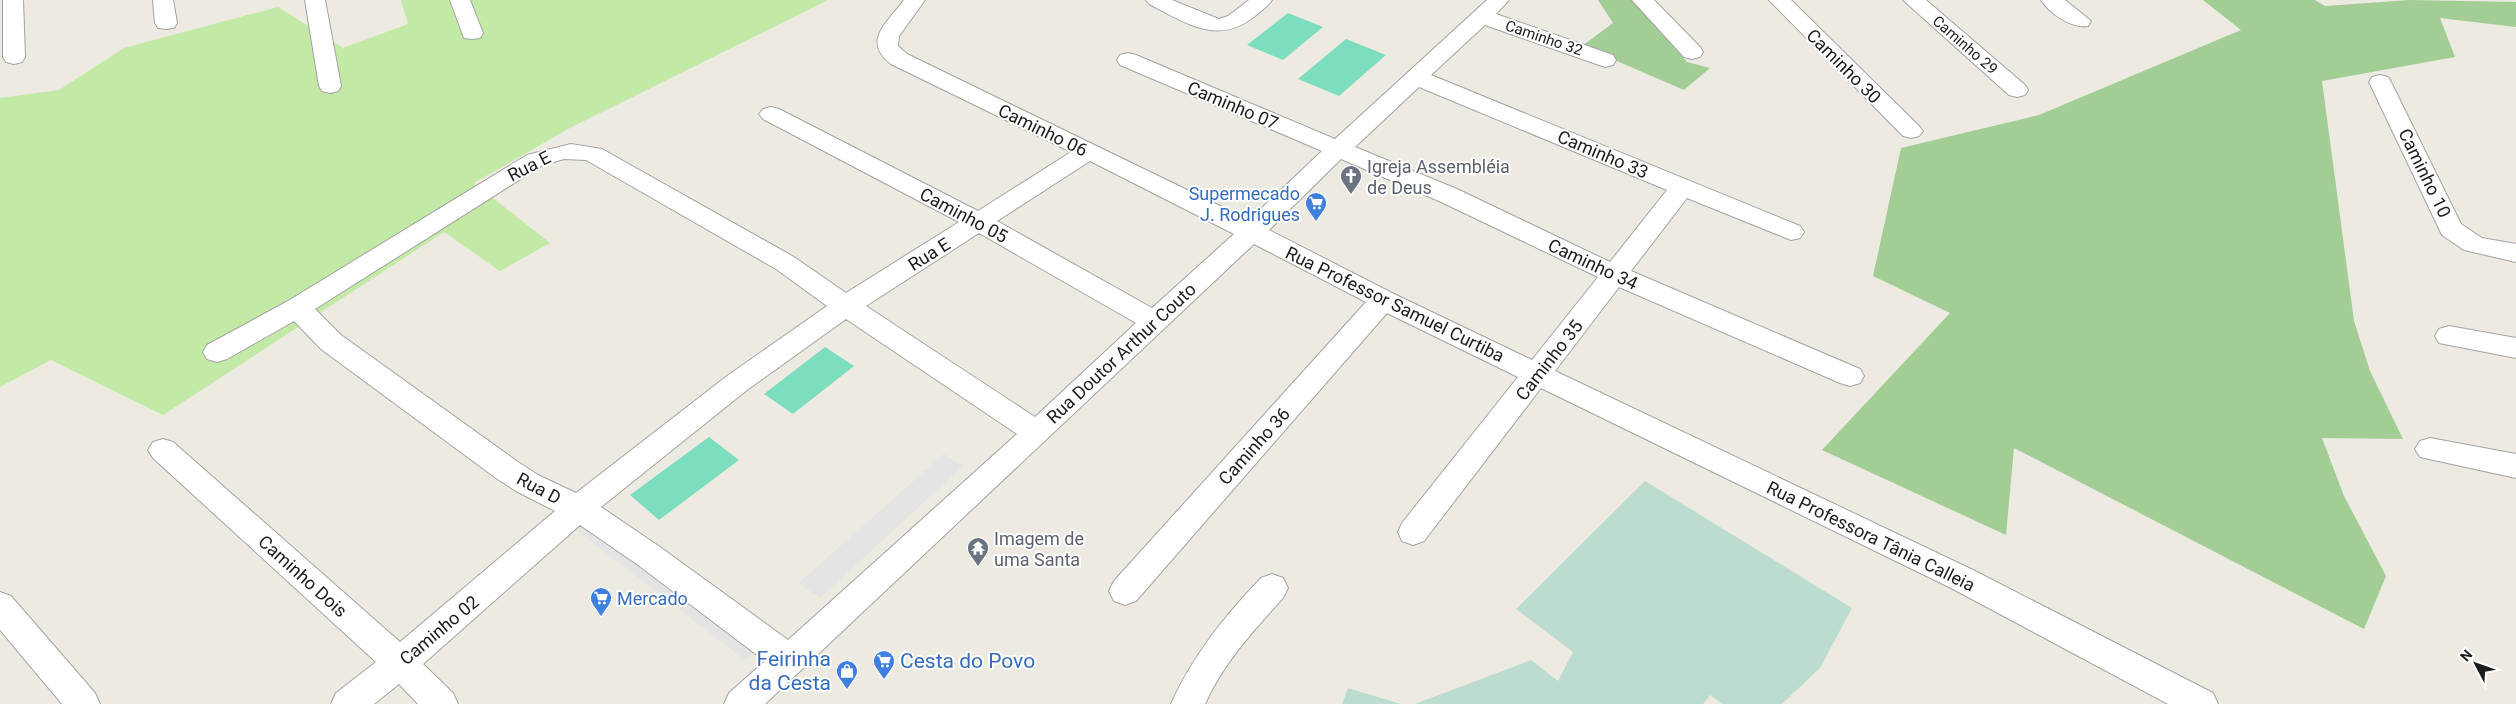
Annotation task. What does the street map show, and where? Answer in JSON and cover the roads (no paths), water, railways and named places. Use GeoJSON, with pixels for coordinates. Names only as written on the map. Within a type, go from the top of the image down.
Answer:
{"type":"FeatureCollection","features":[{"type":"Feature","properties":{"kind":"street"},"geometry":{"type":"LineString","coordinates":[[13,0],[14,57]]}},
{"type":"Feature","properties":{"kind":"street"},"geometry":{"type":"LineString","coordinates":[[163,0],[166,23]]}},
{"type":"Feature","properties":{"kind":"street"},"geometry":{"type":"LineString","coordinates":[[316,0],[330,86]]}},
{"type":"Feature","properties":{"kind":"street"},"geometry":{"type":"LineString","coordinates":[[460,0],[472,33]]}},
{"type":"Feature","properties":{"kind":"street","name":"Caminho 06"},"geometry":{"type":"LineString","coordinates":[[915,0],[888,36],[887,46],[891,53],[1252,232]]}},
{"type":"Feature","properties":{"kind":"street"},"geometry":{"type":"LineString","coordinates":[[1156,0],[1208,23],[1221,26],[1229,25],[1262,0]]}},
{"type":"Feature","properties":{"kind":"street","name":"Rua Doutor Arthur Couto"},"geometry":{"type":"LineString","coordinates":[[741,704],[1037,433],[1154,321],[1252,232],[1338,148],[1483,17],[1498,0]]}},
{"type":"Feature","properties":{"kind":"street"},"geometry":{"type":"LineString","coordinates":[[1642,0],[1692,52]]}},
{"type":"Feature","properties":{"kind":"street","name":"Caminho 30"},"geometry":{"type":"LineString","coordinates":[[1779,0],[1911,131]]}},
{"type":"Feature","properties":{"kind":"street","name":"Caminho 29"},"geometry":{"type":"LineString","coordinates":[[1913,0],[2016,90]]}},
{"type":"Feature","properties":{"kind":"street"},"geometry":{"type":"LineString","coordinates":[[2051,0],[2080,21]]}},
{"type":"Feature","properties":{"kind":"street","name":"Caminho 32"},"geometry":{"type":"LineString","coordinates":[[1483,17],[1605,60]]}},
{"type":"Feature","properties":{"kind":"street","name":"Caminho 07"},"geometry":{"type":"LineString","coordinates":[[1128,60],[1338,148]]}},
{"type":"Feature","properties":{"kind":"street","name":"Caminho 33"},"geometry":{"type":"LineString","coordinates":[[1415,77],[1791,232]]}},
{"type":"Feature","properties":{"kind":"street","name":"Caminho 10"},"geometry":{"type":"LineString","coordinates":[[2380,82],[2451,228],[2460,238],[2485,248],[2516,253]]}},
{"type":"Feature","properties":{"kind":"street","name":"Caminho 05"},"geometry":{"type":"LineString","coordinates":[[771,114],[980,222],[1154,321]]}},
{"type":"Feature","properties":{"kind":"street","name":"Caminho 34"},"geometry":{"type":"LineString","coordinates":[[1338,148],[1448,195],[1616,275],[1850,376]]}},
{"type":"Feature","properties":{"kind":"street","name":"Rua E"},"geometry":{"type":"LineString","coordinates":[[217,352],[297,308],[535,160],[558,151],[577,150],[594,154],[785,263],[846,306],[1037,433]]}},
{"type":"Feature","properties":{"kind":"street","name":"Rua E"},"geometry":{"type":"LineString","coordinates":[[528,554],[578,508],[737,383],[846,306],[1088,152]]}},
{"type":"Feature","properties":{"kind":"street","name":"Caminho 35"},"geometry":{"type":"LineString","coordinates":[[1413,532],[1683,187]]}},
{"type":"Feature","properties":{"kind":"street","name":"Rua Professor Samuel Curtiba"},"geometry":{"type":"LineString","coordinates":[[1252,232],[1383,300],[1538,374]]}},
{"type":"Feature","properties":{"kind":"street","name":"Caminho 36"},"geometry":{"type":"LineString","coordinates":[[1125,591],[1383,300]]}},
{"type":"Feature","properties":{"kind":"street","name":"Rua D"},"geometry":{"type":"LineString","coordinates":[[297,308],[331,342],[507,470],[527,483],[578,508],[649,556],[788,659]]}},
{"type":"Feature","properties":{"kind":"street"},"geometry":{"type":"LineString","coordinates":[[2449,336],[2516,348]]}},
{"type":"Feature","properties":{"kind":"street","name":"Rua Professora Tânia Calleia"},"geometry":{"type":"LineString","coordinates":[[1538,374],[1962,579],[2201,704]]}},
{"type":"Feature","properties":{"kind":"street"},"geometry":{"type":"LineString","coordinates":[[2430,449],[2516,466]]}},
{"type":"Feature","properties":{"kind":"street","name":"Caminho Dois"},"geometry":{"type":"LineString","coordinates":[[162,450],[400,664],[441,704]]}},
{"type":"Feature","properties":{"kind":"street","name":"Caminho 02"},"geometry":{"type":"LineString","coordinates":[[348,704],[400,664],[528,554]]}},
{"type":"Feature","properties":{"kind":"street"},"geometry":{"type":"LineString","coordinates":[[1188,704],[1206,667],[1230,634],[1272,588]]}},
{"type":"Feature","properties":{"kind":"street"},"geometry":{"type":"LineString","coordinates":[[0,606],[83,704]]}},
{"type":"Feature","properties":{"kind":"place","name":"Igreja Assembléia de Deus"},"geometry":{"type":"Point","coordinates":[1351,195]}},
{"type":"Feature","properties":{"kind":"place","name":"Supermecado J. Rodrigues"},"geometry":{"type":"Point","coordinates":[1316,222]}},
{"type":"Feature","properties":{"kind":"place","name":"Imagem de uma Santa"},"geometry":{"type":"Point","coordinates":[978,567]}},
{"type":"Feature","properties":{"kind":"place","name":"Mercado"},"geometry":{"type":"Point","coordinates":[601,617]}},
{"type":"Feature","properties":{"kind":"place","name":"Cesta do Povo"},"geometry":{"type":"Point","coordinates":[884,680]}},
{"type":"Feature","properties":{"kind":"place","name":"Feirinha da Cesta"},"geometry":{"type":"Point","coordinates":[847,690]}}]}
